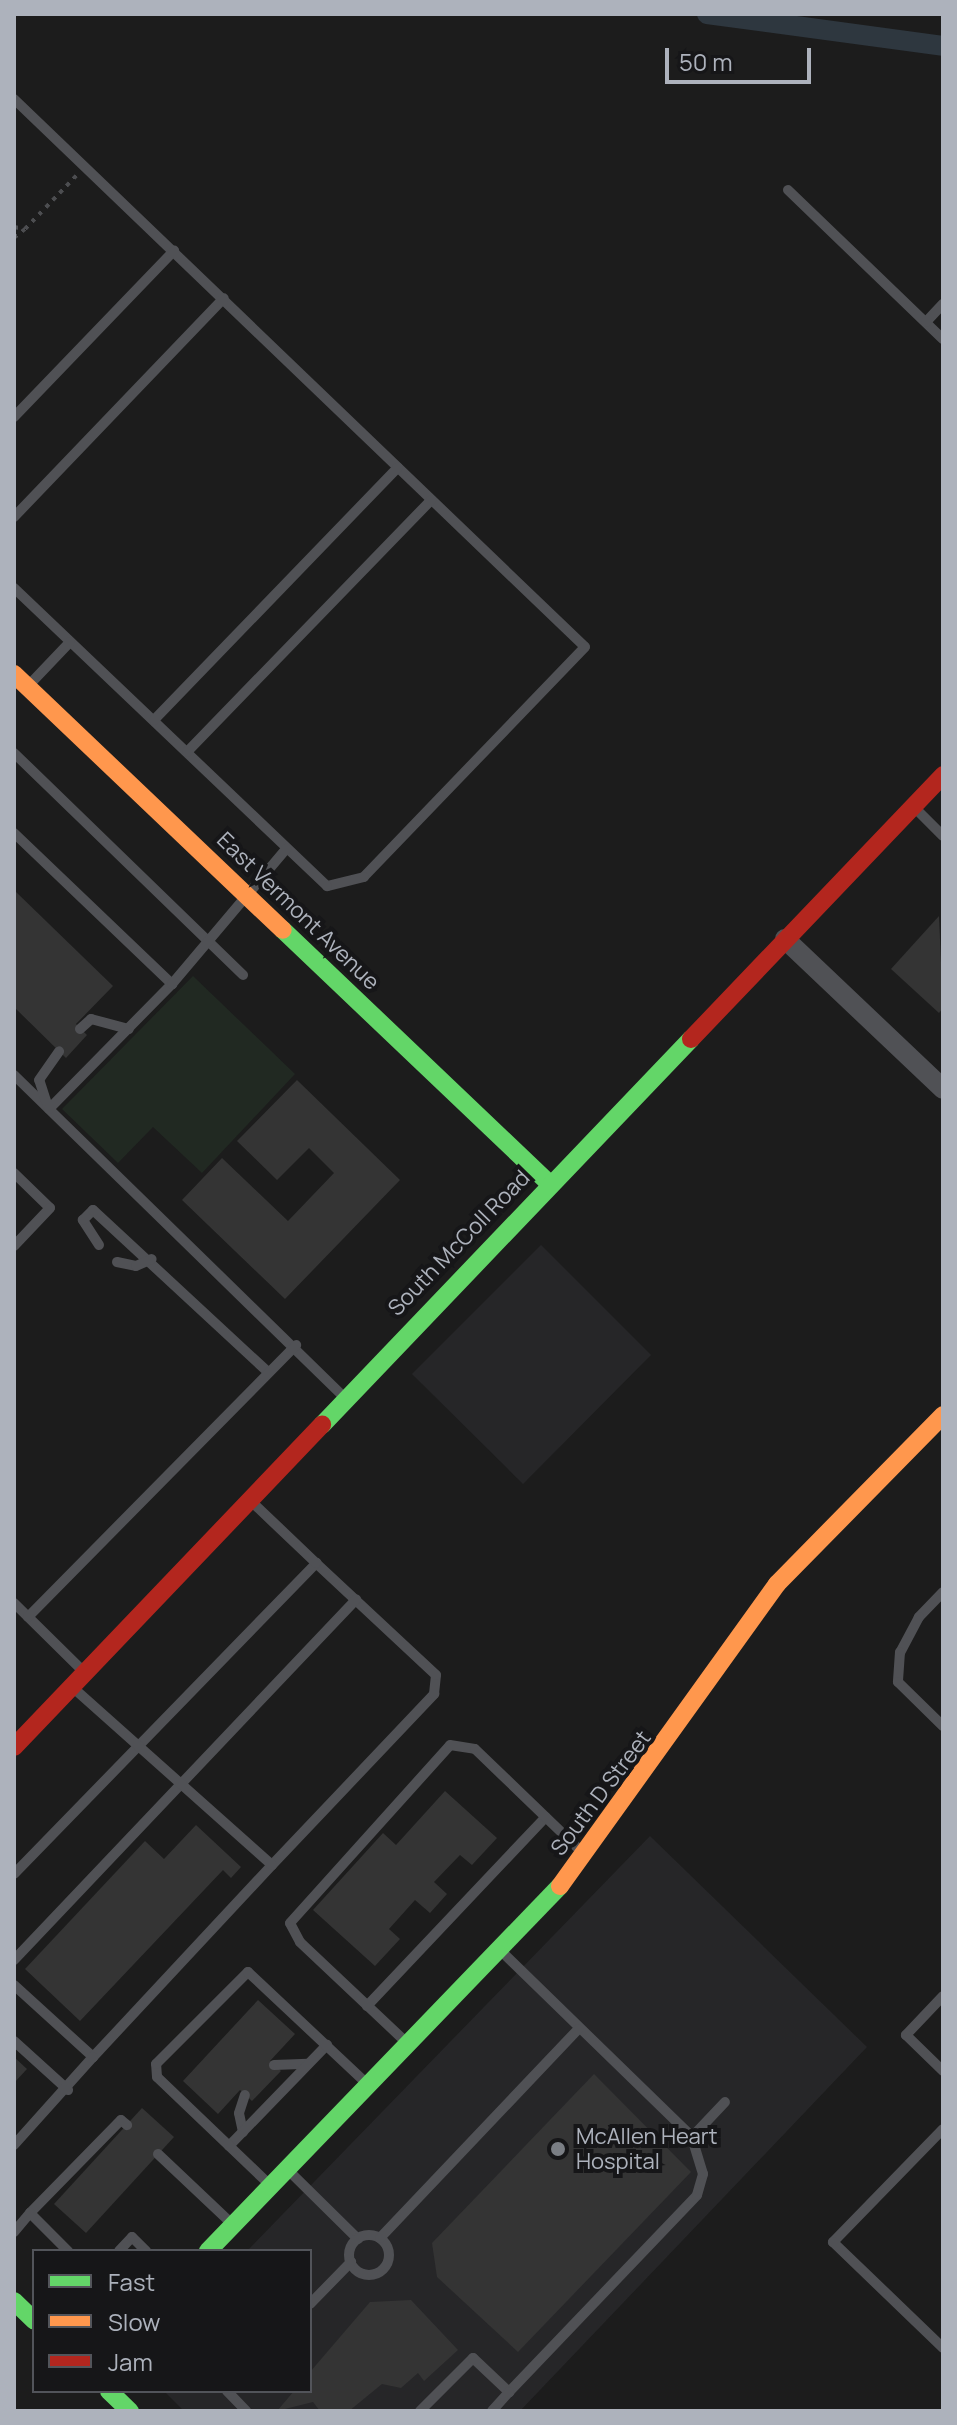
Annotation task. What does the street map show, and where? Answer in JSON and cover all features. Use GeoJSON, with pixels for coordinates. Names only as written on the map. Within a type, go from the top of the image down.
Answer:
{"type":"FeatureCollection","features":[{"type":"Feature","properties":{"kind":"street","name":"East Vermont Avenue"},"geometry":{"type":"LineString","coordinates":[[21,680],[549,1183]]}},
{"type":"Feature","properties":{"kind":"street","name":"South McColl Road"},"geometry":{"type":"LineString","coordinates":[[14,1747],[549,1183],[943,775]]}},
{"type":"Feature","properties":{"kind":"street"},"geometry":{"type":"LineString","coordinates":[[785,939],[943,1089]]}},
{"type":"Feature","properties":{"kind":"street","name":"South D Street"},"geometry":{"type":"LineString","coordinates":[[210,2249],[587,1857],[777,1584],[943,1415]]}},
{"type":"Feature","properties":{"kind":"street"},"geometry":{"type":"LineString","coordinates":[[14,2301],[32,2318]]}},
{"type":"Feature","properties":{"kind":"street"},"geometry":{"type":"LineString","coordinates":[[111,2393],[130,2411]]}},
{"type":"Feature","properties":{"kind":"lane"},"geometry":{"type":"LineString","coordinates":[[14,99],[585,647],[364,877],[327,886],[14,588]]}},
{"type":"Feature","properties":{"kind":"lane"},"geometry":{"type":"LineString","coordinates":[[788,190],[943,339]]}},
{"type":"Feature","properties":{"kind":"lane"},"geometry":{"type":"LineString","coordinates":[[14,417],[174,251]]}},
{"type":"Feature","properties":{"kind":"lane"},"geometry":{"type":"LineString","coordinates":[[14,517],[224,298]]}},
{"type":"Feature","properties":{"kind":"lane"},"geometry":{"type":"LineString","coordinates":[[926,322],[943,304]]}},
{"type":"Feature","properties":{"kind":"lane"},"geometry":{"type":"LineString","coordinates":[[154,720],[398,467]]}},
{"type":"Feature","properties":{"kind":"lane"},"geometry":{"type":"LineString","coordinates":[[187,752],[431,500]]}},
{"type":"Feature","properties":{"kind":"lane"},"geometry":{"type":"LineString","coordinates":[[21,680],[70,642]]}},
{"type":"Feature","properties":{"kind":"lane"},"geometry":{"type":"LineString","coordinates":[[15,757],[243,975]]}},
{"type":"Feature","properties":{"kind":"lane"},"geometry":{"type":"LineString","coordinates":[[913,806],[943,836]]}},
{"type":"Feature","properties":{"kind":"lane"},"geometry":{"type":"LineString","coordinates":[[14,833],[172,984]]}},
{"type":"Feature","properties":{"kind":"lane"},"geometry":{"type":"LineString","coordinates":[[49,1109],[172,984],[286,849]]}},
{"type":"Feature","properties":{"kind":"lane"},"geometry":{"type":"LineString","coordinates":[[80,1029],[91,1019],[129,1029]]}},
{"type":"Feature","properties":{"kind":"lane"},"geometry":{"type":"LineString","coordinates":[[49,1109],[39,1080],[59,1051]]}},
{"type":"Feature","properties":{"kind":"lane"},"geometry":{"type":"LineString","coordinates":[[14,1075],[296,1345],[345,1398]]}},
{"type":"Feature","properties":{"kind":"lane"},"geometry":{"type":"LineString","coordinates":[[14,1246],[50,1208],[16,1179]]}},
{"type":"Feature","properties":{"kind":"lane"},"geometry":{"type":"LineString","coordinates":[[99,1245],[83,1220],[93,1210],[152,1259],[267,1371]]}},
{"type":"Feature","properties":{"kind":"lane"},"geometry":{"type":"LineString","coordinates":[[117,1262],[136,1266],[152,1259]]}},
{"type":"Feature","properties":{"kind":"lane"},"geometry":{"type":"LineString","coordinates":[[28,1617],[267,1371],[296,1345]]}},
{"type":"Feature","properties":{"kind":"lane"},"geometry":{"type":"LineString","coordinates":[[14,2145],[434,1694],[436,1675],[250,1499]]}},
{"type":"Feature","properties":{"kind":"lane"},"geometry":{"type":"LineString","coordinates":[[14,1874],[316,1563]]}},
{"type":"Feature","properties":{"kind":"lane"},"geometry":{"type":"LineString","coordinates":[[943,1592],[919,1617],[900,1652],[898,1682],[943,1726]]}},
{"type":"Feature","properties":{"kind":"lane"},"geometry":{"type":"LineString","coordinates":[[14,1960],[356,1600]]}},
{"type":"Feature","properties":{"kind":"lane"},"geometry":{"type":"LineString","coordinates":[[14,1603],[135,1749],[182,1785],[272,1865]]}},
{"type":"Feature","properties":{"kind":"lane"},"geometry":{"type":"LineString","coordinates":[[409,2044],[300,1942],[290,1923],[450,1745],[475,1749],[587,1857]]}},
{"type":"Feature","properties":{"kind":"lane"},"geometry":{"type":"LineString","coordinates":[[367,2006],[546,1817]]}},
{"type":"Feature","properties":{"kind":"lane"},"geometry":{"type":"LineString","coordinates":[[492,2411],[697,2195],[703,2174],[692,2137],[500,1950]]}},
{"type":"Feature","properties":{"kind":"lane"},"geometry":{"type":"LineString","coordinates":[[271,2186],[157,2077],[156,2064],[248,1972],[369,2086]]}},
{"type":"Feature","properties":{"kind":"lane"},"geometry":{"type":"LineString","coordinates":[[14,1985],[93,2057]]}},
{"type":"Feature","properties":{"kind":"lane"},"geometry":{"type":"LineString","coordinates":[[943,1996],[906,2035],[943,2070]]}},
{"type":"Feature","properties":{"kind":"lane"},"geometry":{"type":"LineString","coordinates":[[287,2170],[358,2239],[380,2238],[578,2029]]}},
{"type":"Feature","properties":{"kind":"lane"},"geometry":{"type":"LineString","coordinates":[[14,2041],[68,2090]]}},
{"type":"Feature","properties":{"kind":"lane"},"geometry":{"type":"LineString","coordinates":[[229,2146],[327,2045]]}},
{"type":"Feature","properties":{"kind":"lane"},"geometry":{"type":"LineString","coordinates":[[274,2065],[308,2064]]}},
{"type":"Feature","properties":{"kind":"lane"},"geometry":{"type":"LineString","coordinates":[[243,2132],[239,2113],[245,2095]]}},
{"type":"Feature","properties":{"kind":"lane"},"geometry":{"type":"LineString","coordinates":[[692,2137],[725,2102]]}},
{"type":"Feature","properties":{"kind":"lane"},"geometry":{"type":"LineString","coordinates":[[14,2232],[121,2120],[127,2125]]}},
{"type":"Feature","properties":{"kind":"lane"},"geometry":{"type":"LineString","coordinates":[[943,2129],[833,2242],[943,2348]]}},
{"type":"Feature","properties":{"kind":"lane"},"geometry":{"type":"LineString","coordinates":[[158,2154],[233,2224]]}},
{"type":"Feature","properties":{"kind":"lane"},"geometry":{"type":"LineString","coordinates":[[30,2213],[66,2249]]}},
{"type":"Feature","properties":{"kind":"lane"},"geometry":{"type":"LineString","coordinates":[[121,2249],[132,2237],[144,2249]]}},
{"type":"Feature","properties":{"kind":"lane"},"geometry":{"type":"LineString","coordinates":[[351,2262],[364,2274],[382,2271],[389,2254],[380,2238]]}},
{"type":"Feature","properties":{"kind":"lane"},"geometry":{"type":"LineString","coordinates":[[312,2302],[351,2262],[358,2239]]}},
{"type":"Feature","properties":{"kind":"lane"},"geometry":{"type":"LineString","coordinates":[[420,2411],[473,2358],[509,2392]]}},
{"type":"Feature","properties":{"kind":"lane"},"geometry":{"type":"LineString","coordinates":[[229,2393],[246,2411]]}},
{"type":"Feature","properties":{"kind":"path"},"geometry":{"type":"LineString","coordinates":[[14,238],[85,167]]}},
{"type":"Feature","properties":{"kind":"path"},"geometry":{"type":"LineString","coordinates":[[14,227],[25,229]]}},
{"type":"Feature","properties":{"kind":"shaded area"},"geometry":{"type":"Polygon","coordinates":[[[193,976],[295,1074],[202,1173],[153,1127],[118,1163],[62,1109],[193,976]]]}},
{"type":"Feature","properties":{"kind":"shaded area"},"geometry":{"type":"Polygon","coordinates":[[[541,1245],[651,1355],[523,1484],[412,1374],[541,1245]]]}},
{"type":"Feature","properties":{"kind":"shaded area","name":"McAllen Heart Hospital"},"geometry":{"type":"Polygon","coordinates":[[[650,1836],[867,2047],[520,2411],[184,2411],[166,2393],[312,2393],[312,2249],[249,2249],[650,1836]]]}},
{"type":"Feature","properties":{"kind":"building"},"geometry":{"type":"Polygon","coordinates":[[[14,890],[113,986],[76,1024],[87,1035],[66,1058],[14,1007],[14,890]]]}},
{"type":"Feature","properties":{"kind":"building"},"geometry":{"type":"Polygon","coordinates":[[[939,916],[943,1008],[939,1013],[891,969],[939,916]]]}},
{"type":"Feature","properties":{"kind":"building"},"geometry":{"type":"Polygon","coordinates":[[[297,1080],[400,1180],[285,1299],[182,1200],[222,1158],[288,1221],[334,1173],[309,1148],[277,1180],[237,1141],[297,1080]]]}},
{"type":"Feature","properties":{"kind":"building"},"geometry":{"type":"Polygon","coordinates":[[[445,1791],[497,1838],[472,1865],[460,1855],[434,1882],[447,1894],[430,1913],[415,1900],[389,1929],[400,1939],[375,1966],[313,1910],[383,1833],[396,1845],[445,1791]]]}},
{"type":"Feature","properties":{"kind":"building"},"geometry":{"type":"Polygon","coordinates":[[[196,1825],[241,1867],[231,1878],[223,1870],[80,2021],[25,1969],[145,1841],[164,1859],[196,1825]]]}},
{"type":"Feature","properties":{"kind":"building"},"geometry":{"type":"Polygon","coordinates":[[[258,2000],[295,2034],[270,2061],[281,2071],[252,2101],[240,2090],[218,2114],[183,2081],[258,2000]]]}},
{"type":"Feature","properties":{"kind":"building"},"geometry":{"type":"Polygon","coordinates":[[[14,2057],[27,2069],[14,2083],[14,2057]]]}},
{"type":"Feature","properties":{"kind":"building"},"geometry":{"type":"Polygon","coordinates":[[[594,2074],[691,2172],[518,2352],[437,2277],[432,2243],[594,2074]]]}},
{"type":"Feature","properties":{"kind":"building"},"geometry":{"type":"Polygon","coordinates":[[[142,2108],[174,2137],[86,2233],[54,2204],[142,2108]]]}},
{"type":"Feature","properties":{"kind":"building"},"geometry":{"type":"Polygon","coordinates":[[[411,2300],[458,2350],[424,2381],[418,2373],[401,2388],[382,2384],[349,2411],[320,2411],[313,2402],[277,2411],[292,2393],[312,2393],[312,2370],[370,2302],[411,2300]]]}},
{"type":"Feature","properties":{"kind":"waterway"},"geometry":{"type":"LineString","coordinates":[[707,14],[943,46]]}},
{"type":"Feature","properties":{"kind":"traffic: fast"},"geometry":{"type":"LineString","coordinates":[[283,930],[549,1183]]}},
{"type":"Feature","properties":{"kind":"traffic: fast"},"geometry":{"type":"LineString","coordinates":[[322,1425],[691,1039]]}},
{"type":"Feature","properties":{"kind":"traffic: fast"},"geometry":{"type":"LineString","coordinates":[[210,2249],[560,1886]]}},
{"type":"Feature","properties":{"kind":"traffic: fast"},"geometry":{"type":"LineString","coordinates":[[14,2301],[32,2318]]}},
{"type":"Feature","properties":{"kind":"traffic: fast"},"geometry":{"type":"LineString","coordinates":[[111,2393],[130,2411]]}},
{"type":"Feature","properties":{"kind":"traffic: slow"},"geometry":{"type":"LineString","coordinates":[[14,674],[283,930]]}},
{"type":"Feature","properties":{"kind":"traffic: slow"},"geometry":{"type":"LineString","coordinates":[[560,1886],[777,1584],[943,1415]]}},
{"type":"Feature","properties":{"kind":"traffic: jam"},"geometry":{"type":"LineString","coordinates":[[691,1039],[943,775]]}},
{"type":"Feature","properties":{"kind":"traffic: jam"},"geometry":{"type":"LineString","coordinates":[[14,1747],[322,1425]]}},
{"type":"Feature","properties":{"kind":"place","name":"McAllen Heart Hospital"},"geometry":{"type":"Point","coordinates":[558,2149]}}]}
